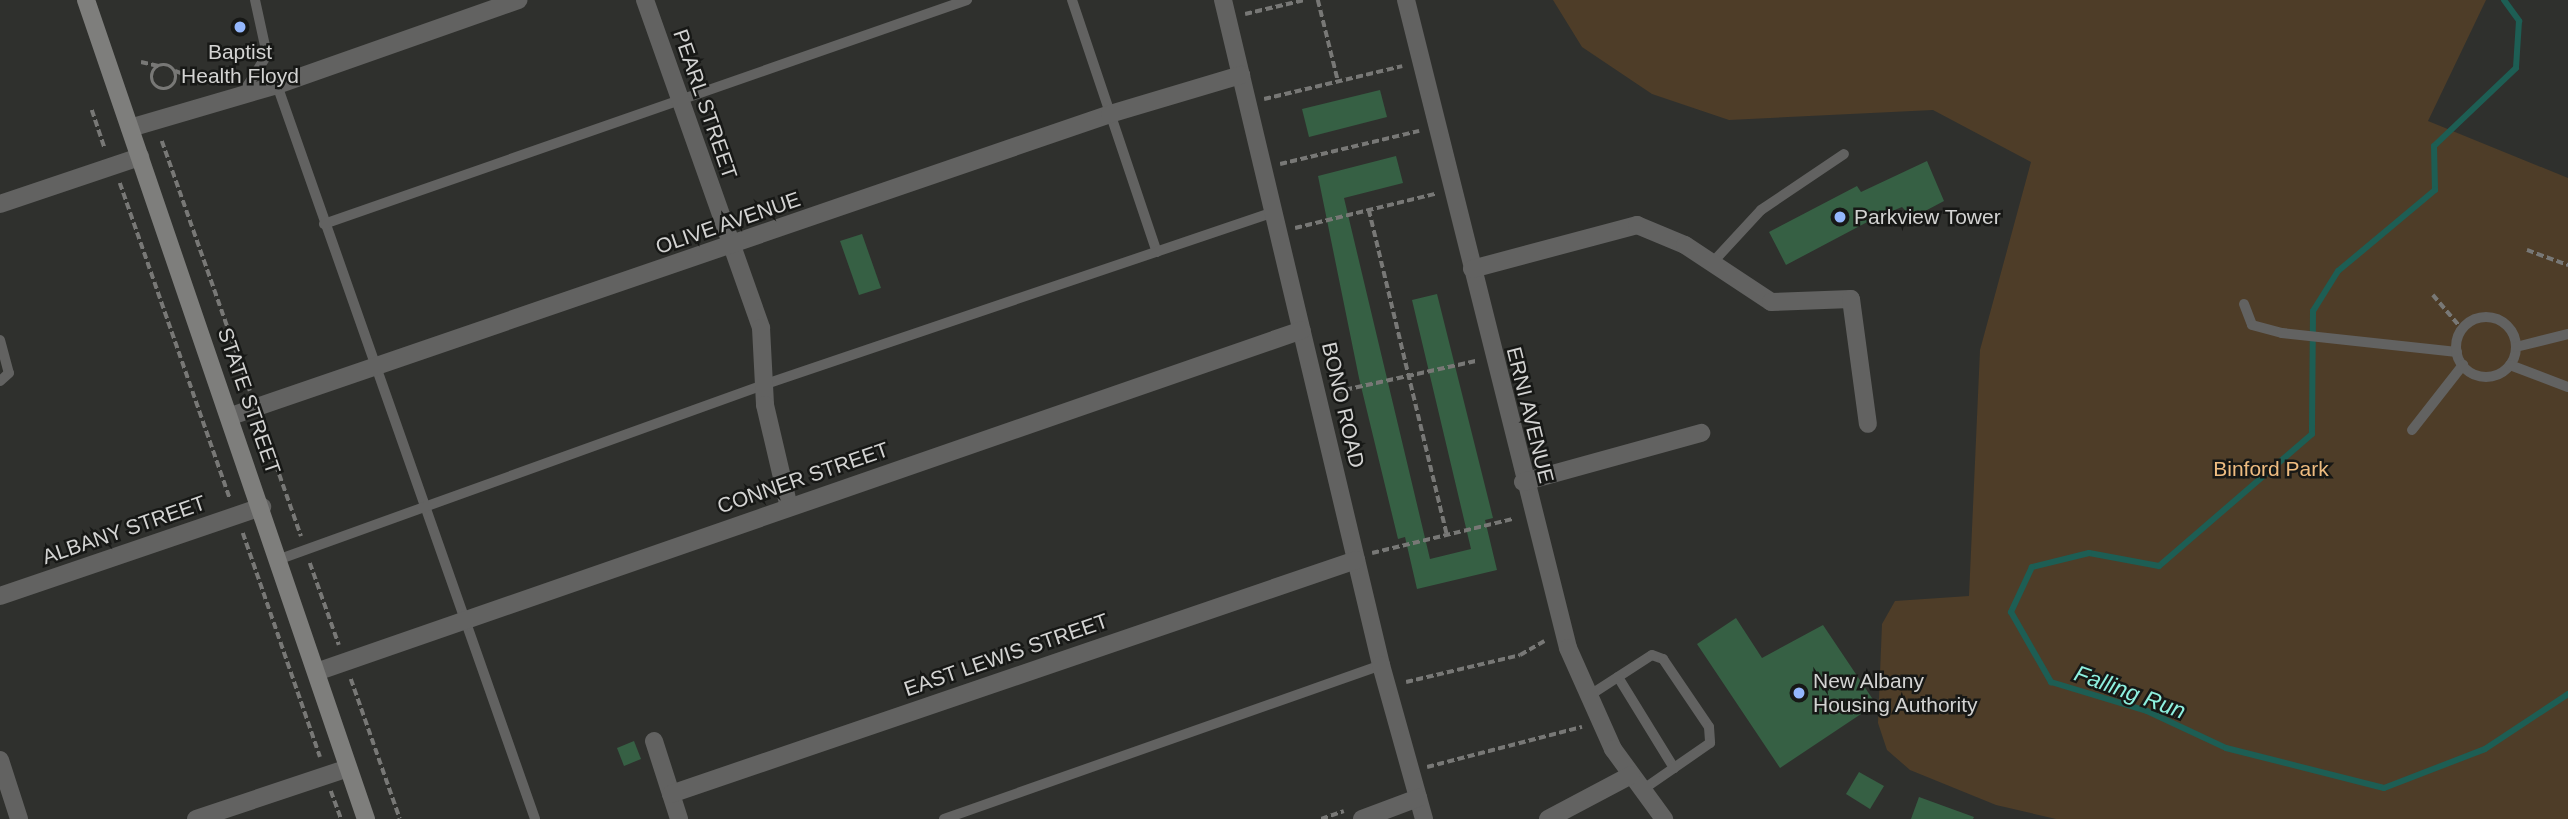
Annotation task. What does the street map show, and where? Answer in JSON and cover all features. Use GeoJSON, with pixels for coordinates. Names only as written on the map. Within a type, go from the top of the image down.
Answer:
{"type":"FeatureCollection","features":[{"type":"Feature","properties":{"kind":"main road","name":"STATE STREET"},"geometry":{"type":"LineString","coordinates":[[86,0],[319,671],[366,819]]}},
{"type":"Feature","properties":{"kind":"street"},"geometry":{"type":"LineString","coordinates":[[130,128],[277,85],[519,0]]}},
{"type":"Feature","properties":{"kind":"street","name":"PEARL STREET"},"geometry":{"type":"LineString","coordinates":[[645,0],[761,328],[766,384],[789,507]]}},
{"type":"Feature","properties":{"kind":"street","name":"BONO ROAD"},"geometry":{"type":"LineString","coordinates":[[1223,0],[1302,330],[1364,556],[1381,665],[1424,819]]}},
{"type":"Feature","properties":{"kind":"street","name":"ERNI AVENUE"},"geometry":{"type":"LineString","coordinates":[[1406,0],[1523,482],[1587,697],[1631,775],[1664,819]]}},
{"type":"Feature","properties":{"kind":"street","name":"OLIVE AVENUE"},"geometry":{"type":"LineString","coordinates":[[231,416],[731,247],[1110,114],[1241,75]]}},
{"type":"Feature","properties":{"kind":"street"},"geometry":{"type":"LineString","coordinates":[[0,204],[139,157]]}},
{"type":"Feature","properties":{"kind":"street"},"geometry":{"type":"LineString","coordinates":[[1472,269],[1637,225],[1712,263],[1771,302],[1851,299],[1868,424]]}},
{"type":"Feature","properties":{"kind":"street","name":"CONNER STREET"},"geometry":{"type":"LineString","coordinates":[[319,671],[346,665],[463,621],[1302,330]]}},
{"type":"Feature","properties":{"kind":"street"},"geometry":{"type":"LineString","coordinates":[[1523,482],[1701,433]]}},
{"type":"Feature","properties":{"kind":"street","name":"ALBANY STREET"},"geometry":{"type":"LineString","coordinates":[[0,596],[262,507]]}},
{"type":"Feature","properties":{"kind":"street","name":"EAST LEWIS STREET"},"geometry":{"type":"LineString","coordinates":[[670,794],[1364,556]]}},
{"type":"Feature","properties":{"kind":"street"},"geometry":{"type":"LineString","coordinates":[[654,741],[679,819]]}},
{"type":"Feature","properties":{"kind":"street"},"geometry":{"type":"LineString","coordinates":[[0,760],[19,819]]}},
{"type":"Feature","properties":{"kind":"street"},"geometry":{"type":"LineString","coordinates":[[196,819],[348,768]]}},
{"type":"Feature","properties":{"kind":"street"},"geometry":{"type":"LineString","coordinates":[[1548,819],[1631,775]]}},
{"type":"Feature","properties":{"kind":"street"},"geometry":{"type":"LineString","coordinates":[[1362,819],[1418,798]]}},
{"type":"Feature","properties":{"kind":"lane"},"geometry":{"type":"LineString","coordinates":[[242,94],[267,55],[255,0]]}},
{"type":"Feature","properties":{"kind":"lane"},"geometry":{"type":"LineString","coordinates":[[324,224],[967,0]]}},
{"type":"Feature","properties":{"kind":"lane"},"geometry":{"type":"LineString","coordinates":[[1072,0],[1157,252]]}},
{"type":"Feature","properties":{"kind":"lane"},"geometry":{"type":"LineString","coordinates":[[277,85],[372,368],[536,819]]}},
{"type":"Feature","properties":{"kind":"lane"},"geometry":{"type":"LineString","coordinates":[[1712,263],[1761,209],[1844,154]]}},
{"type":"Feature","properties":{"kind":"lane"},"geometry":{"type":"LineString","coordinates":[[280,559],[766,384],[1274,212]]}},
{"type":"Feature","properties":{"kind":"lane"},"geometry":{"type":"LineString","coordinates":[[2244,304],[2252,325],[2300,335],[2457,352]]}},
{"type":"Feature","properties":{"kind":"lane"},"geometry":{"type":"LineString","coordinates":[[2510,365],[2516,347],[2510,329],[2495,318],[2475,319],[2462,329],[2457,352],[2463,365],[2485,376],[2510,365],[2568,387]]}},
{"type":"Feature","properties":{"kind":"lane"},"geometry":{"type":"LineString","coordinates":[[2516,347],[2568,334]]}},
{"type":"Feature","properties":{"kind":"lane"},"geometry":{"type":"LineString","coordinates":[[0,340],[9,373],[0,381]]}},
{"type":"Feature","properties":{"kind":"lane"},"geometry":{"type":"LineString","coordinates":[[2412,430],[2463,365]]}},
{"type":"Feature","properties":{"kind":"lane"},"geometry":{"type":"LineString","coordinates":[[1587,697],[1652,655],[1663,659],[1709,727],[1710,743],[1642,790]]}},
{"type":"Feature","properties":{"kind":"lane"},"geometry":{"type":"LineString","coordinates":[[944,819],[1381,665]]}},
{"type":"Feature","properties":{"kind":"lane"},"geometry":{"type":"LineString","coordinates":[[1618,677],[1674,768]]}},
{"type":"Feature","properties":{"kind":"path"},"geometry":{"type":"LineString","coordinates":[[1243,14],[1304,0]]}},
{"type":"Feature","properties":{"kind":"path"},"geometry":{"type":"LineString","coordinates":[[1318,0],[1338,81]]}},
{"type":"Feature","properties":{"kind":"path"},"geometry":{"type":"LineString","coordinates":[[141,62],[189,76]]}},
{"type":"Feature","properties":{"kind":"path"},"geometry":{"type":"LineString","coordinates":[[159,66],[150,74],[155,85],[165,89],[174,82],[173,71]]}},
{"type":"Feature","properties":{"kind":"path"},"geometry":{"type":"LineString","coordinates":[[1263,100],[1405,66]]}},
{"type":"Feature","properties":{"kind":"path"},"geometry":{"type":"LineString","coordinates":[[92,110],[106,148]]}},
{"type":"Feature","properties":{"kind":"path"},"geometry":{"type":"LineString","coordinates":[[1278,164],[1420,131]]}},
{"type":"Feature","properties":{"kind":"path"},"geometry":{"type":"LineString","coordinates":[[162,141],[400,819]]}},
{"type":"Feature","properties":{"kind":"path"},"geometry":{"type":"LineString","coordinates":[[1293,228],[1435,194]]}},
{"type":"Feature","properties":{"kind":"path"},"geometry":{"type":"LineString","coordinates":[[1369,210],[1447,535]]}},
{"type":"Feature","properties":{"kind":"path"},"geometry":{"type":"LineString","coordinates":[[2527,250],[2568,265]]}},
{"type":"Feature","properties":{"kind":"path"},"geometry":{"type":"LineString","coordinates":[[2433,295],[2462,329]]}},
{"type":"Feature","properties":{"kind":"path"},"geometry":{"type":"LineString","coordinates":[[1333,393],[1476,361]]}},
{"type":"Feature","properties":{"kind":"path"},"geometry":{"type":"LineString","coordinates":[[1364,556],[1513,519]]}},
{"type":"Feature","properties":{"kind":"path"},"geometry":{"type":"LineString","coordinates":[[1404,682],[1520,655],[1544,641]]}},
{"type":"Feature","properties":{"kind":"path"},"geometry":{"type":"LineString","coordinates":[[1424,768],[1582,727]]}},
{"type":"Feature","properties":{"kind":"green space","name":"Binford Park"},"geometry":{"type":"Polygon","coordinates":[[[1553,0],[2486,0],[2428,121],[2568,178],[2568,819],[2056,819],[1996,805],[1910,770],[1887,750],[1878,723],[1882,624],[1895,601],[1969,596],[1980,350],[2031,162],[1933,110],[1729,120],[1652,94],[1582,47],[1553,0]]]}},
{"type":"Feature","properties":{"kind":"building"},"geometry":{"type":"Polygon","coordinates":[[[1380,90],[1387,117],[1309,137],[1302,109],[1380,90]]]}},
{"type":"Feature","properties":{"kind":"building"},"geometry":{"type":"Polygon","coordinates":[[[1396,156],[1403,183],[1344,198],[1430,559],[1471,549],[1412,300],[1437,294],[1493,518],[1485,520],[1497,570],[1417,589],[1405,537],[1398,539],[1359,378],[1318,176],[1396,156]]]}},
{"type":"Feature","properties":{"kind":"building","name":"Parkview Tower"},"geometry":{"type":"Polygon","coordinates":[[[1927,161],[1944,201],[1912,218],[1902,207],[1873,219],[1786,265],[1769,232],[1857,186],[1861,192],[1927,161]]]}},
{"type":"Feature","properties":{"kind":"building"},"geometry":{"type":"Polygon","coordinates":[[[862,234],[881,288],[859,295],[840,241],[862,234]]]}},
{"type":"Feature","properties":{"kind":"building","name":"New Albany Housing Authority"},"geometry":{"type":"Polygon","coordinates":[[[1736,618],[1762,658],[1823,625],[1876,704],[1780,768],[1697,644],[1736,618]]]}},
{"type":"Feature","properties":{"kind":"building"},"geometry":{"type":"Polygon","coordinates":[[[634,741],[641,759],[624,766],[617,748],[634,741]]]}},
{"type":"Feature","properties":{"kind":"building"},"geometry":{"type":"Polygon","coordinates":[[[1859,772],[1884,786],[1870,809],[1846,794],[1859,772]]]}},
{"type":"Feature","properties":{"kind":"building"},"geometry":{"type":"Polygon","coordinates":[[[1919,797],[1974,817],[1911,819],[1919,797]]]}},
{"type":"Feature","properties":{"kind":"waterway","name":"Falling Run"},"geometry":{"type":"LineString","coordinates":[[2504,0],[2519,21],[2516,68],[2434,146],[2435,190],[2338,271],[2313,311],[2312,434],[2159,566],[2089,553],[2032,567],[2011,612],[2051,682],[2147,711],[2226,748],[2384,788],[2485,749],[2568,694]]}},
{"type":"Feature","properties":{"kind":"place","name":"Baptist Health Floyd"},"geometry":{"type":"Point","coordinates":[240,27]}},
{"type":"Feature","properties":{"kind":"place","name":"Parkview Tower"},"geometry":{"type":"Point","coordinates":[1840,217]}},
{"type":"Feature","properties":{"kind":"place","name":"New Albany Housing Authority"},"geometry":{"type":"Point","coordinates":[1799,693]}}]}
